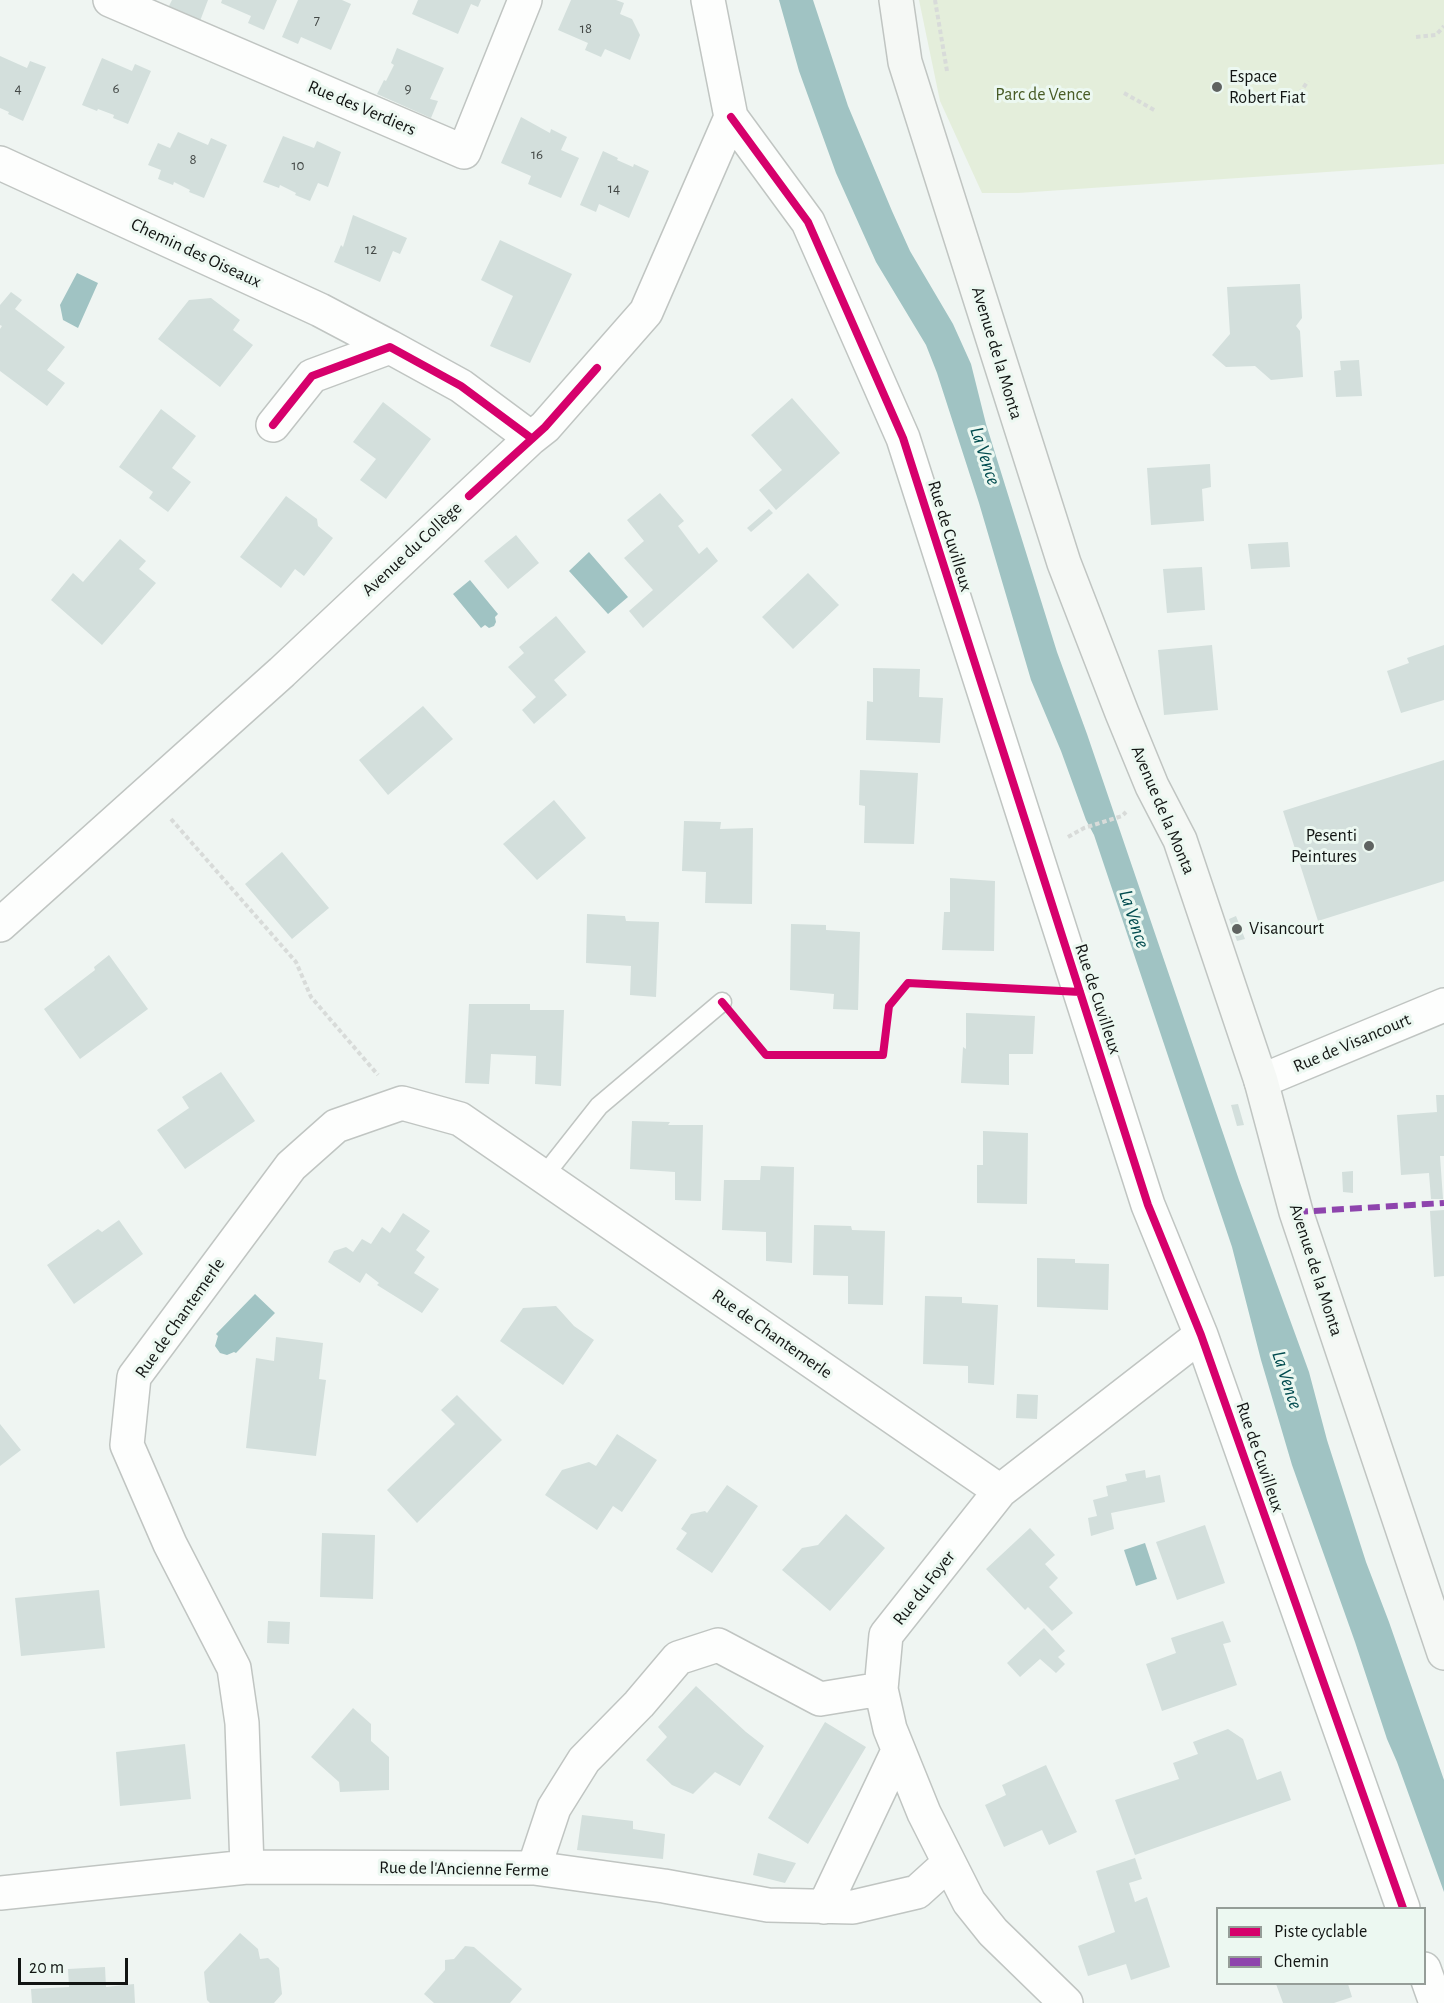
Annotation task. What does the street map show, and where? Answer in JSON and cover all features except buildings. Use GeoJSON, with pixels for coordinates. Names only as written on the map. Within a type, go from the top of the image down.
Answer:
{"type":"FeatureCollection","features":[{"type":"Feature","properties":{"kind":"street","name":"Rue des Verdiers"},"geometry":{"type":"LineString","coordinates":[[110,0],[464,152],[525,0]]}},
{"type":"Feature","properties":{"kind":"street"},"geometry":{"type":"LineString","coordinates":[[708,0],[731,117]]}},
{"type":"Feature","properties":{"kind":"street","name":"Avenue de la Monta"},"geometry":{"type":"LineString","coordinates":[[896,0],[905,62],[1061,552],[1152,786],[1180,840],[1261,1081],[1296,1212],[1444,1653]]}},
{"type":"Feature","properties":{"kind":"street","name":"Avenue du Collège"},"geometry":{"type":"LineString","coordinates":[[0,925],[282,672],[545,427],[646,312],[731,117]]}},
{"type":"Feature","properties":{"kind":"street","name":"Rue de Cuvilleux"},"geometry":{"type":"LineString","coordinates":[[731,117],[808,222],[903,438],[1148,1205],[1201,1335],[1403,1907]]}},
{"type":"Feature","properties":{"kind":"street","name":"Chemin des Oiseaux"},"geometry":{"type":"LineString","coordinates":[[0,163],[320,310],[461,386],[531,438]]}},
{"type":"Feature","properties":{"kind":"street"},"geometry":{"type":"LineString","coordinates":[[273,424],[312,376],[390,347]]}},
{"type":"Feature","properties":{"kind":"street","name":"Rue de Visancourt"},"geometry":{"type":"LineString","coordinates":[[1261,1081],[1444,1005]]}},
{"type":"Feature","properties":{"kind":"street","name":"Rue de Chantemerle"},"geometry":{"type":"LineString","coordinates":[[248,1867],[242,1723],[234,1668],[170,1544],[127,1444],[134,1377],[291,1166],[336,1126],[402,1103],[460,1119],[1000,1491]]}},
{"type":"Feature","properties":{"kind":"street","name":"Rue du Foyer"},"geometry":{"type":"LineString","coordinates":[[1066,2003],[993,1932],[969,1902],[924,1813],[890,1729],[881,1689],[886,1635],[1000,1491],[1201,1335]]}},
{"type":"Feature","properties":{"kind":"street"},"geometry":{"type":"LineString","coordinates":[[534,1868],[554,1808],[584,1760],[639,1704],[678,1658],[718,1645],[820,1699],[881,1689]]}},
{"type":"Feature","properties":{"kind":"street"},"geometry":{"type":"LineString","coordinates":[[824,1907],[898,1751]]}},
{"type":"Feature","properties":{"kind":"street","name":"Rue de l'Ancienne Ferme"},"geometry":{"type":"LineString","coordinates":[[0,1893],[248,1867],[534,1868],[664,1886],[768,1905],[853,1907],[917,1892],[949,1863]]}},
{"type":"Feature","properties":{"kind":"street"},"geometry":{"type":"LineString","coordinates":[[1426,1972],[1436,2003]]}},
{"type":"Feature","properties":{"kind":"lane"},"geometry":{"type":"LineString","coordinates":[[543,1177],[599,1106],[722,1002]]}},
{"type":"Feature","properties":{"kind":"path"},"geometry":{"type":"LineString","coordinates":[[1416,37],[1436,35],[1444,26]]}},
{"type":"Feature","properties":{"kind":"path"},"geometry":{"type":"LineString","coordinates":[[1291,106],[1308,81]]}},
{"type":"Feature","properties":{"kind":"path"},"geometry":{"type":"LineString","coordinates":[[1124,93],[1156,111]]}},
{"type":"Feature","properties":{"kind":"path"},"geometry":{"type":"LineString","coordinates":[[1084,828],[1122,816]]}},
{"type":"Feature","properties":{"kind":"path"},"geometry":{"type":"LineString","coordinates":[[175,823],[296,962],[311,997],[402,1103]]}},
{"type":"Feature","properties":{"kind":"path"},"geometry":{"type":"LineString","coordinates":[[722,1002],[766,1055],[883,1055],[889,1006],[908,983],[1080,992]]}},
{"type":"Feature","properties":{"kind":"green space","name":"Parc de Vence"},"geometry":{"type":"Polygon","coordinates":[[[919,0],[1444,0],[1444,164],[1018,193],[982,193],[940,101],[919,0]]]}},
{"type":"Feature","properties":{"kind":"water","name":"La Vence"},"geometry":{"type":"Polygon","coordinates":[[[779,0],[813,0],[848,106],[892,211],[910,251],[953,324],[971,364],[986,424],[1057,652],[1239,1180],[1309,1372],[1327,1440],[1366,1562],[1444,1780],[1444,1892],[1387,1739],[1292,1465],[1261,1360],[1232,1247],[1094,835],[1031,680],[979,503],[937,373],[926,345],[876,262],[836,173],[799,71],[779,0]]]}},
{"type":"Feature","properties":{"kind":"water"},"geometry":{"type":"Polygon","coordinates":[[[77,273],[98,283],[78,328],[63,320],[60,305],[77,273]]]}},
{"type":"Feature","properties":{"kind":"water"},"geometry":{"type":"Polygon","coordinates":[[[589,552],[628,597],[608,614],[569,571],[589,552]]]}},
{"type":"Feature","properties":{"kind":"water"},"geometry":{"type":"Polygon","coordinates":[[[470,580],[498,614],[495,617],[494,626],[489,628],[485,625],[481,628],[453,594],[470,580]]]}},
{"type":"Feature","properties":{"kind":"water"},"geometry":{"type":"Polygon","coordinates":[[[255,1294],[275,1313],[236,1353],[227,1355],[220,1353],[215,1346],[218,1336],[216,1334],[255,1294]]]}},
{"type":"Feature","properties":{"kind":"water"},"geometry":{"type":"Polygon","coordinates":[[[1145,1543],[1157,1579],[1136,1586],[1124,1550],[1145,1543]]]}},
{"type":"Feature","properties":{"kind":"marked path"},"geometry":{"type":"LineString","coordinates":[[1296,1212],[1444,1203]]}},
{"type":"Feature","properties":{"kind":"cycle path"},"geometry":{"type":"LineString","coordinates":[[731,117],[808,222],[903,438],[1148,1205],[1201,1335],[1403,1907]]}},
{"type":"Feature","properties":{"kind":"cycle path"},"geometry":{"type":"LineString","coordinates":[[273,425],[312,376],[390,347],[461,386],[531,438]]}},
{"type":"Feature","properties":{"kind":"cycle path"},"geometry":{"type":"LineString","coordinates":[[469,496],[545,427],[597,368]]}},
{"type":"Feature","properties":{"kind":"cycle path"},"geometry":{"type":"LineString","coordinates":[[722,1002],[766,1055],[883,1055],[889,1006],[908,983],[1080,992]]}},
{"type":"Feature","properties":{"kind":"place","name":"Espace Robert Fiat"},"geometry":{"type":"Point","coordinates":[1217,87]}},
{"type":"Feature","properties":{"kind":"place","name":"Pesenti Peintures"},"geometry":{"type":"Point","coordinates":[1369,846]}},
{"type":"Feature","properties":{"kind":"place","name":"Visancourt"},"geometry":{"type":"Point","coordinates":[1237,929]}}]}
